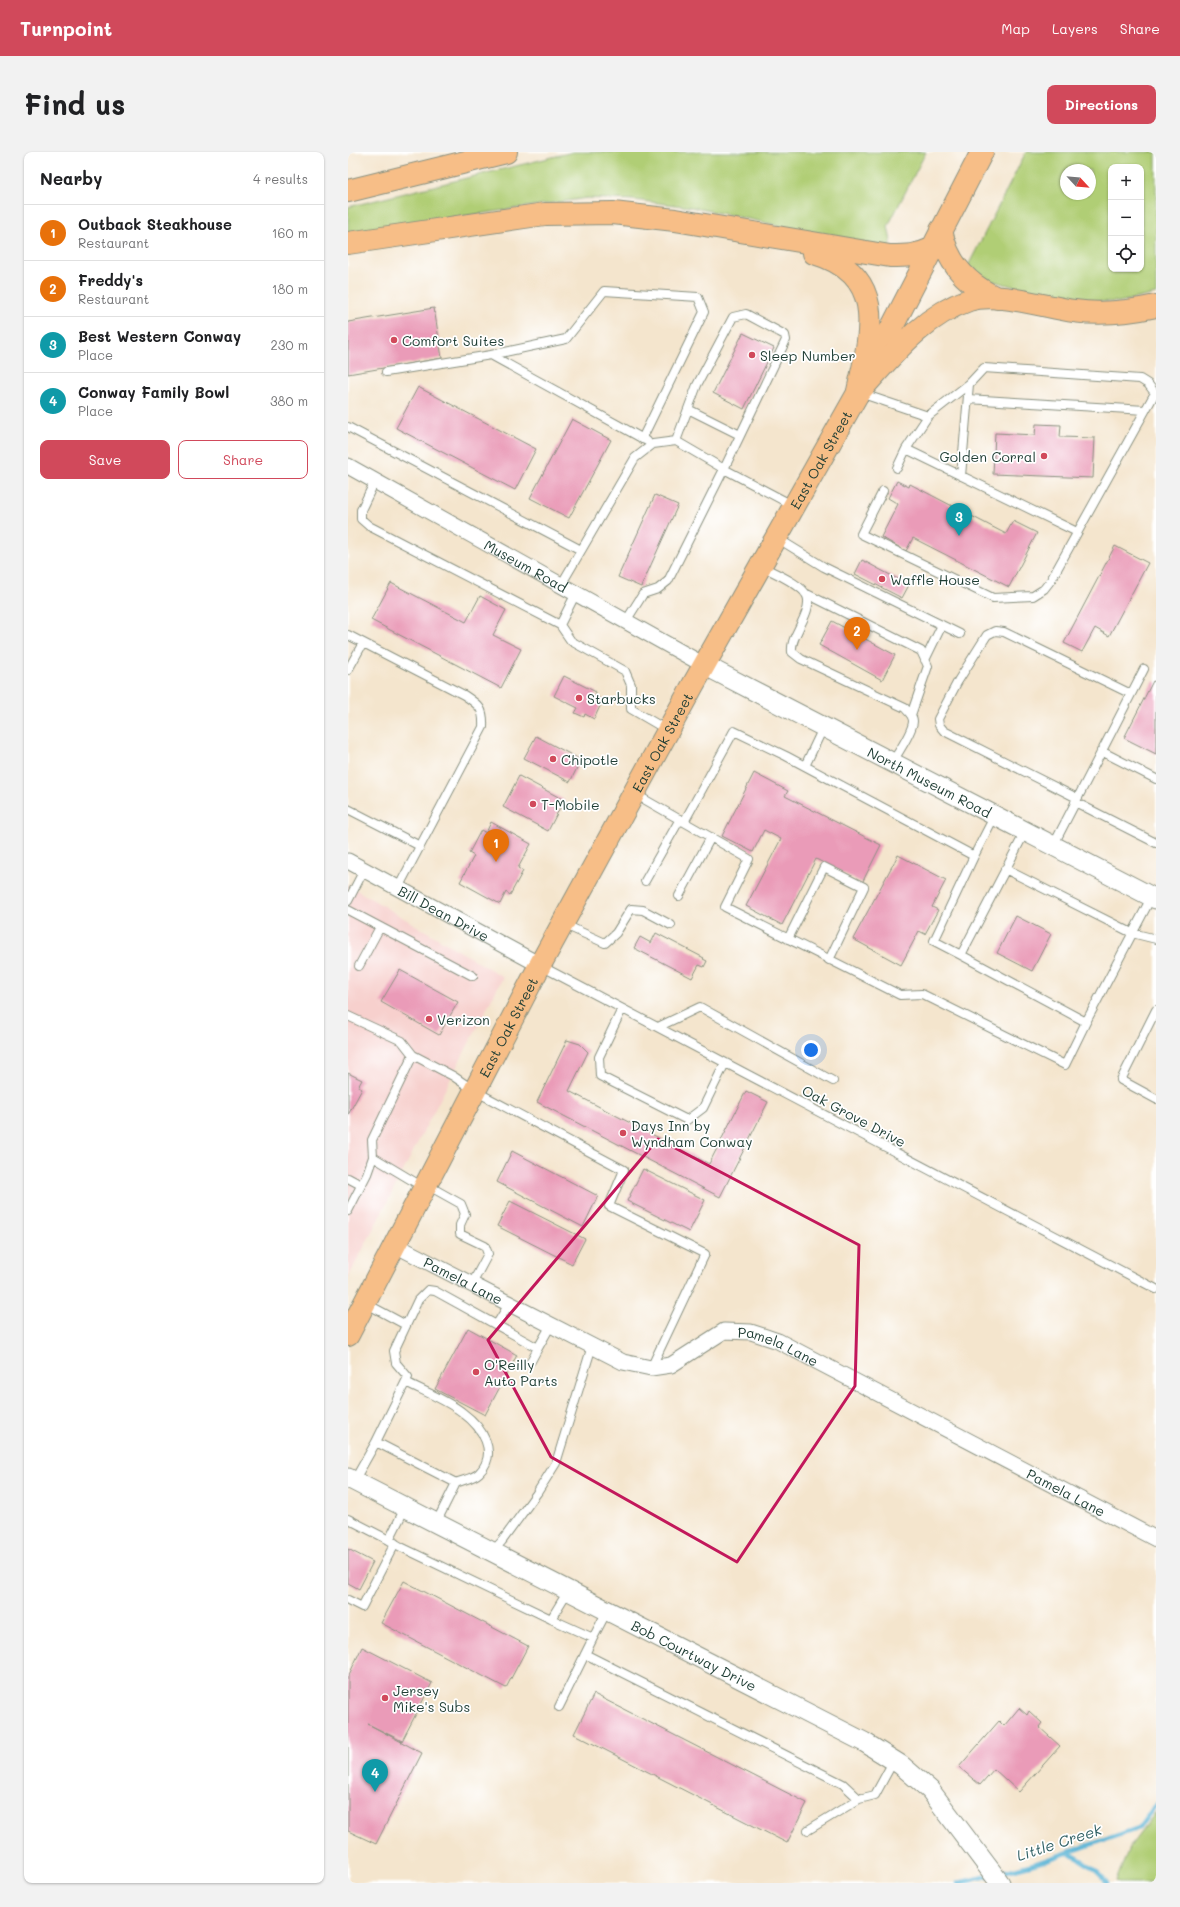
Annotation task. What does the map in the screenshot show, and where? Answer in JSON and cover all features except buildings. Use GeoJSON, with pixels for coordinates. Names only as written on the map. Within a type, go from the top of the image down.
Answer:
{"type":"FeatureCollection","features":[{"type":"Feature","properties":{"kind":"highway"},"geometry":{"type":"LineString","coordinates":[[348,192],[506,152]]}},
{"type":"Feature","properties":{"kind":"highway","name":"East Oak Street"},"geometry":{"type":"LineString","coordinates":[[348,1335],[540,966],[704,665],[858,393],[982,152]]}},
{"type":"Feature","properties":{"kind":"highway"},"geometry":{"type":"LineString","coordinates":[[348,243],[545,214],[585,213],[613,213],[646,216],[890,256],[909,256],[920,254],[936,240],[946,249],[961,274],[979,288],[997,298]]}},
{"type":"Feature","properties":{"kind":"highway"},"geometry":{"type":"LineString","coordinates":[[746,232],[840,262],[851,271],[859,281],[867,300],[869,335],[858,393]]}},
{"type":"Feature","properties":{"kind":"highway"},"geometry":{"type":"LineString","coordinates":[[858,393],[907,340],[945,311],[970,300],[997,298],[1091,313],[1124,312],[1156,306]]}},
{"type":"Feature","properties":{"kind":"street","name":"Museum Road"},"geometry":{"type":"LineString","coordinates":[[348,466],[704,665]]}},
{"type":"Feature","properties":{"kind":"street","name":"North Museum Road"},"geometry":{"type":"LineString","coordinates":[[704,665],[893,761],[1025,832],[1154,898]]}},
{"type":"Feature","properties":{"kind":"street","name":"Bill Dean Drive"},"geometry":{"type":"LineString","coordinates":[[348,861],[540,966]]}},
{"type":"Feature","properties":{"kind":"street","name":"Pamela Lane"},"geometry":{"type":"LineString","coordinates":[[395,1245],[623,1362],[651,1368],[671,1365],[724,1332],[751,1332],[778,1341],[1156,1539]]}},
{"type":"Feature","properties":{"kind":"street","name":"Bob Courtway Drive"},"geometry":{"type":"LineString","coordinates":[[351,1480],[864,1742],[894,1760],[930,1790],[1000,1883]]}},
{"type":"Feature","properties":{"kind":"lane"},"geometry":{"type":"LineString","coordinates":[[386,372],[491,354],[566,339],[604,291],[698,297],[704,312],[642,439]]}},
{"type":"Feature","properties":{"kind":"lane"},"geometry":{"type":"LineString","coordinates":[[626,621],[643,594],[658,589],[668,581],[786,340],[785,335],[746,314],[733,317],[697,385],[676,441]]}},
{"type":"Feature","properties":{"kind":"lane"},"geometry":{"type":"LineString","coordinates":[[491,354],[653,444]]}},
{"type":"Feature","properties":{"kind":"lane"},"geometry":{"type":"LineString","coordinates":[[883,491],[861,534],[993,598],[1033,596],[1044,589],[1051,580],[1155,393],[1148,384],[1140,379],[984,368],[969,384],[928,416],[906,449],[896,468]]}},
{"type":"Feature","properties":{"kind":"lane"},"geometry":{"type":"LineString","coordinates":[[961,476],[969,384]]}},
{"type":"Feature","properties":{"kind":"lane"},"geometry":{"type":"LineString","coordinates":[[858,393],[928,416]]}},
{"type":"Feature","properties":{"kind":"lane"},"geometry":{"type":"LineString","coordinates":[[968,399],[1145,410]]}},
{"type":"Feature","properties":{"kind":"lane"},"geometry":{"type":"LineString","coordinates":[[688,409],[740,435]]}},
{"type":"Feature","properties":{"kind":"lane"},"geometry":{"type":"LineString","coordinates":[[348,426],[581,550]]}},
{"type":"Feature","properties":{"kind":"lane"},"geometry":{"type":"LineString","coordinates":[[560,585],[635,458],[653,444],[676,441],[794,506]]}},
{"type":"Feature","properties":{"kind":"lane"},"geometry":{"type":"LineString","coordinates":[[906,449],[1077,532]]}},
{"type":"Feature","properties":{"kind":"lane"},"geometry":{"type":"LineString","coordinates":[[375,481],[361,510],[361,519],[369,526],[560,625],[571,641],[625,671],[631,686],[631,709],[668,731]]}},
{"type":"Feature","properties":{"kind":"lane"},"geometry":{"type":"LineString","coordinates":[[776,538],[824,567],[960,634]]}},
{"type":"Feature","properties":{"kind":"lane"},"geometry":{"type":"LineString","coordinates":[[760,566],[799,586],[808,596],[808,605],[792,643],[792,652],[801,659],[905,708],[911,715],[913,722],[911,729],[893,761]]}},
{"type":"Feature","properties":{"kind":"lane"},"geometry":{"type":"LineString","coordinates":[[560,625],[576,593]]}},
{"type":"Feature","properties":{"kind":"lane"},"geometry":{"type":"LineString","coordinates":[[805,593],[921,651],[928,666],[911,715]]}},
{"type":"Feature","properties":{"kind":"lane"},"geometry":{"type":"LineString","coordinates":[[925,660],[942,625]]}},
{"type":"Feature","properties":{"kind":"lane"},"geometry":{"type":"LineString","coordinates":[[1131,694],[1004,632],[995,631],[987,635],[958,681],[938,719],[939,725],[944,731],[1156,843]]}},
{"type":"Feature","properties":{"kind":"lane"},"geometry":{"type":"LineString","coordinates":[[348,635],[464,695],[479,706],[484,717],[483,727],[398,888]]}},
{"type":"Feature","properties":{"kind":"lane"},"geometry":{"type":"LineString","coordinates":[[348,670],[363,643]]}},
{"type":"Feature","properties":{"kind":"lane"},"geometry":{"type":"LineString","coordinates":[[1053,846],[1144,668]]}},
{"type":"Feature","properties":{"kind":"lane"},"geometry":{"type":"LineString","coordinates":[[805,766],[824,726]]}},
{"type":"Feature","properties":{"kind":"lane"},"geometry":{"type":"LineString","coordinates":[[645,881],[734,731],[805,766],[974,856]]}},
{"type":"Feature","properties":{"kind":"lane"},"geometry":{"type":"LineString","coordinates":[[1101,751],[1156,779]]}},
{"type":"Feature","properties":{"kind":"lane"},"geometry":{"type":"LineString","coordinates":[[634,793],[749,859],[725,907],[900,995],[922,994],[1065,1064],[1132,933],[1154,898]]}},
{"type":"Feature","properties":{"kind":"lane"},"geometry":{"type":"LineString","coordinates":[[348,809],[420,846]]}},
{"type":"Feature","properties":{"kind":"lane"},"geometry":{"type":"LineString","coordinates":[[995,815],[934,941],[961,954],[1086,1022]]}},
{"type":"Feature","properties":{"kind":"lane"},"geometry":{"type":"LineString","coordinates":[[961,954],[1025,832]]}},
{"type":"Feature","properties":{"kind":"lane"},"geometry":{"type":"LineString","coordinates":[[679,896],[711,837]]}},
{"type":"Feature","properties":{"kind":"lane"},"geometry":{"type":"LineString","coordinates":[[788,939],[824,867],[864,887],[830,960]]}},
{"type":"Feature","properties":{"kind":"lane"},"geometry":{"type":"LineString","coordinates":[[1005,869],[1132,933],[1156,939]]}},
{"type":"Feature","properties":{"kind":"lane"},"geometry":{"type":"LineString","coordinates":[[349,897],[364,870]]}},
{"type":"Feature","properties":{"kind":"lane"},"geometry":{"type":"LineString","coordinates":[[563,924],[605,943],[616,933],[631,909],[643,910],[671,924]]}},
{"type":"Feature","properties":{"kind":"lane"},"geometry":{"type":"LineString","coordinates":[[348,910],[473,976]]}},
{"type":"Feature","properties":{"kind":"lane"},"geometry":{"type":"LineString","coordinates":[[359,966],[380,927]]}},
{"type":"Feature","properties":{"kind":"lane","name":"Oak Grove Drive"},"geometry":{"type":"LineString","coordinates":[[540,966],[1156,1289]]}},
{"type":"Feature","properties":{"kind":"lane"},"geometry":{"type":"LineString","coordinates":[[658,1027],[700,1007],[833,1081]]}},
{"type":"Feature","properties":{"kind":"lane"},"geometry":{"type":"LineString","coordinates":[[622,1009],[599,1057],[600,1076],[687,1120],[703,1108],[725,1063]]}},
{"type":"Feature","properties":{"kind":"lane"},"geometry":{"type":"LineString","coordinates":[[1156,1010],[1121,1080],[1156,1099]]}},
{"type":"Feature","properties":{"kind":"lane"},"geometry":{"type":"LineString","coordinates":[[348,1016],[402,1041],[413,1056],[453,1076],[475,1091],[624,1170],[609,1206],[705,1254],[651,1368]]}},
{"type":"Feature","properties":{"kind":"lane"},"geometry":{"type":"LineString","coordinates":[[348,1211],[373,1157],[372,1140],[413,1056]]}},
{"type":"Feature","properties":{"kind":"lane"},"geometry":{"type":"LineString","coordinates":[[373,1157],[461,1204],[465,1214],[460,1226],[460,1234],[485,1246],[488,1254],[472,1284]]}},
{"type":"Feature","properties":{"kind":"lane"},"geometry":{"type":"LineString","coordinates":[[348,1178],[361,1185]]}},
{"type":"Feature","properties":{"kind":"lane"},"geometry":{"type":"LineString","coordinates":[[351,1480],[376,1442],[406,1382],[408,1377],[396,1363],[394,1351],[418,1300],[428,1290],[435,1291],[538,1348]]}},
{"type":"Feature","properties":{"kind":"lane"},"geometry":{"type":"LineString","coordinates":[[365,1303],[406,1326]]}},
{"type":"Feature","properties":{"kind":"lane"},"geometry":{"type":"LineString","coordinates":[[497,1324],[509,1304]]}},
{"type":"Feature","properties":{"kind":"lane"},"geometry":{"type":"LineString","coordinates":[[531,1361],[551,1325]]}},
{"type":"Feature","properties":{"kind":"lane"},"geometry":{"type":"LineString","coordinates":[[492,1552],[502,1541],[528,1505],[556,1463],[592,1346]]}},
{"type":"Feature","properties":{"kind":"lane"},"geometry":{"type":"LineString","coordinates":[[406,1382],[463,1412],[471,1419],[488,1444],[488,1459],[478,1474],[456,1483],[436,1523]]}},
{"type":"Feature","properties":{"kind":"lane"},"geometry":{"type":"LineString","coordinates":[[376,1442],[456,1483]]}},
{"type":"Feature","properties":{"kind":"lane"},"geometry":{"type":"LineString","coordinates":[[348,1600],[362,1607],[392,1542],[405,1508]]}},
{"type":"Feature","properties":{"kind":"lane"},"geometry":{"type":"LineString","coordinates":[[348,1519],[392,1542],[593,1638]]}},
{"type":"Feature","properties":{"kind":"lane"},"geometry":{"type":"LineString","coordinates":[[551,1619],[568,1590]]}},
{"type":"Feature","properties":{"kind":"lane"},"geometry":{"type":"LineString","coordinates":[[559,1707],[607,1611]]}},
{"type":"Feature","properties":{"kind":"lane"},"geometry":{"type":"LineString","coordinates":[[585,1654],[842,1784],[859,1799]]}},
{"type":"Feature","properties":{"kind":"lane"},"geometry":{"type":"LineString","coordinates":[[808,1830],[859,1799],[875,1795],[894,1760]]}},
{"type":"Feature","properties":{"kind":"highlighted area"},"geometry":{"type":"Polygon","coordinates":[[[658,1139],[859,1245],[855,1386],[737,1562],[551,1457],[488,1340],[658,1139]]]}},
{"type":"Feature","properties":{"kind":"shaded area"},"geometry":{"type":"Polygon","coordinates":[[[348,885],[503,977],[348,1278],[348,885]]]}},
{"type":"Feature","properties":{"kind":"green space"},"geometry":{"type":"Polygon","coordinates":[[[573,152],[926,152],[888,226],[891,242],[886,252],[763,222],[691,207],[634,200],[587,198],[348,233],[348,207],[573,152]]]}},
{"type":"Feature","properties":{"kind":"green space"},"geometry":{"type":"Polygon","coordinates":[[[1026,152],[1156,152],[1156,294],[1119,302],[1070,301],[985,279],[968,266],[1026,152]]]}},
{"type":"Feature","properties":{"kind":"green space"},"geometry":{"type":"Polygon","coordinates":[[[1156,1812],[1156,1883],[1118,1883],[1116,1881],[1129,1848],[1156,1812]]]}},
{"type":"Feature","properties":{"kind":"waterway","name":"Little Creek"},"geometry":{"type":"LineString","coordinates":[[999,1873],[1037,1863],[1139,1828],[1156,1804]]}},
{"type":"Feature","properties":{"kind":"waterway"},"geometry":{"type":"LineString","coordinates":[[1068,1853],[1089,1865],[1099,1873],[1107,1883]]}},
{"type":"Feature","properties":{"kind":"waterway","name":"Little Creek"},"geometry":{"type":"LineString","coordinates":[[958,1883],[988,1876]]}},
{"type":"Feature","properties":{"kind":"place","name":"Comfort Suites"},"geometry":{"type":"Point","coordinates":[394,340]}},
{"type":"Feature","properties":{"kind":"place","name":"Sleep Number"},"geometry":{"type":"Point","coordinates":[752,355]}},
{"type":"Feature","properties":{"kind":"place","name":"Golden Corral"},"geometry":{"type":"Point","coordinates":[1044,456]}},
{"type":"Feature","properties":{"kind":"place","name":"Best Western Conway"},"geometry":{"type":"Point","coordinates":[959,536]}},
{"type":"Feature","properties":{"kind":"place","name":"Waffle House"},"geometry":{"type":"Point","coordinates":[882,579]}},
{"type":"Feature","properties":{"kind":"place","name":"Freddy's"},"geometry":{"type":"Point","coordinates":[857,650]}},
{"type":"Feature","properties":{"kind":"place","name":"Starbucks"},"geometry":{"type":"Point","coordinates":[579,698]}},
{"type":"Feature","properties":{"kind":"place","name":"Chipotle"},"geometry":{"type":"Point","coordinates":[553,759]}},
{"type":"Feature","properties":{"kind":"place","name":"T-Mobile"},"geometry":{"type":"Point","coordinates":[533,804]}},
{"type":"Feature","properties":{"kind":"place","name":"Outback Steakhouse"},"geometry":{"type":"Point","coordinates":[496,862]}},
{"type":"Feature","properties":{"kind":"place","name":"Verizon"},"geometry":{"type":"Point","coordinates":[429,1019]}},
{"type":"Feature","properties":{"kind":"place","name":"Days Inn by Wyndham Conway"},"geometry":{"type":"Point","coordinates":[623,1133]}},
{"type":"Feature","properties":{"kind":"place","name":"O'Reilly Auto Parts"},"geometry":{"type":"Point","coordinates":[476,1372]}},
{"type":"Feature","properties":{"kind":"place","name":"Jersey Mike's Subs"},"geometry":{"type":"Point","coordinates":[385,1698]}},
{"type":"Feature","properties":{"kind":"place","name":"Conway Family Bowl"},"geometry":{"type":"Point","coordinates":[375,1792]}}]}
